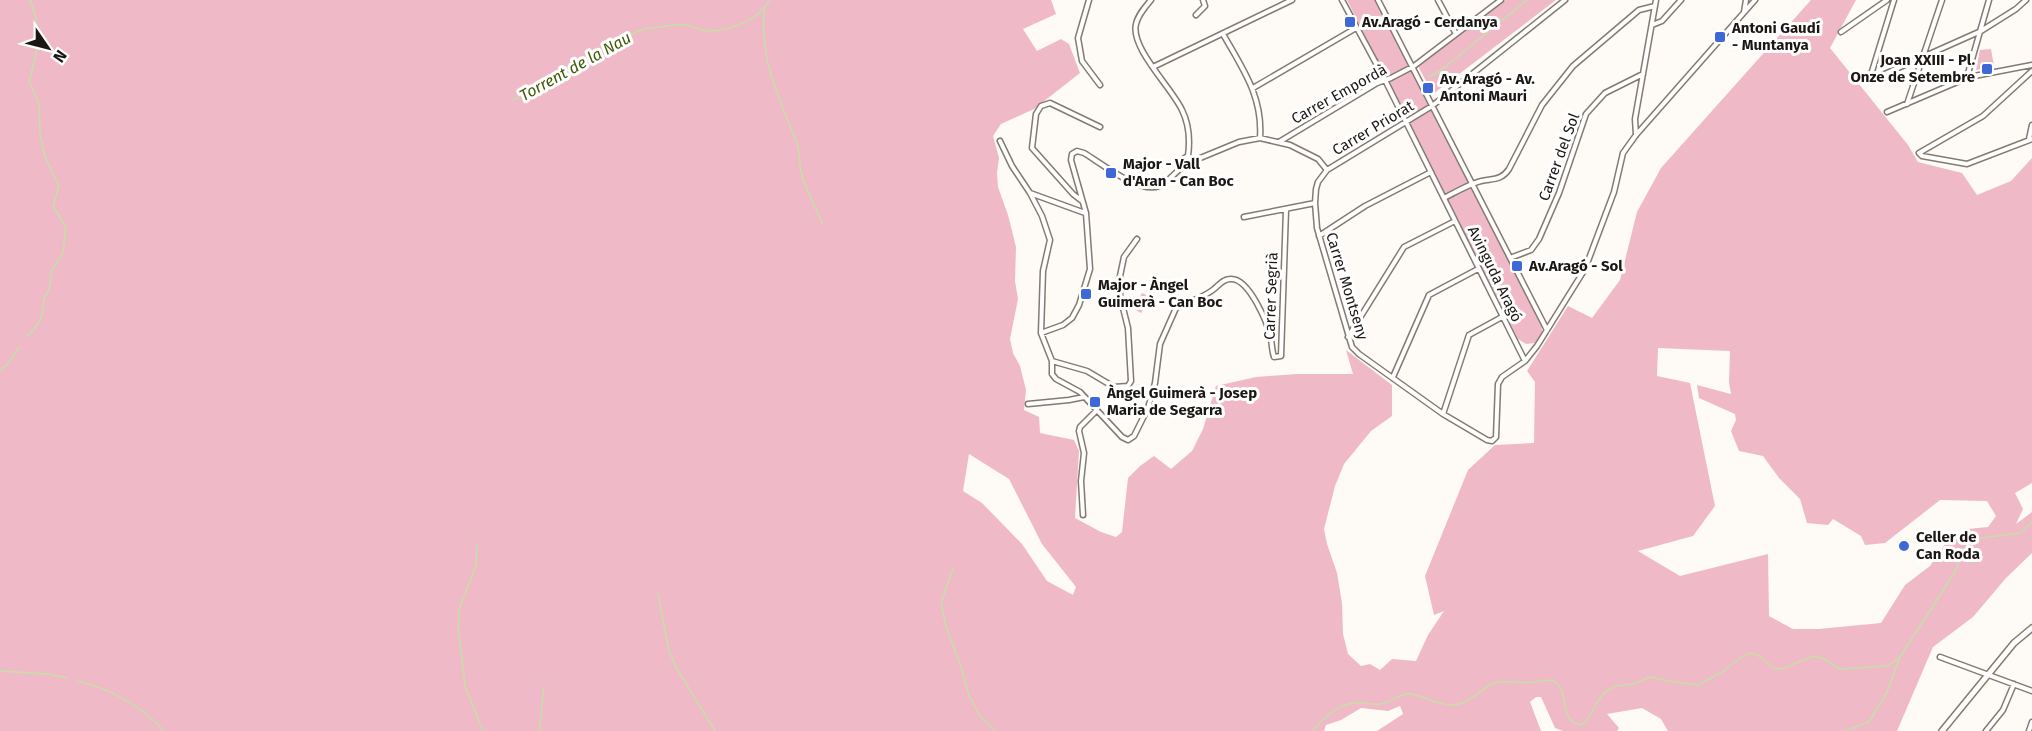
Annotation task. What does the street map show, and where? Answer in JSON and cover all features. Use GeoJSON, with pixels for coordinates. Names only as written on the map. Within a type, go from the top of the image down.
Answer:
{"type":"FeatureCollection","features":[{"type":"Feature","properties":{"kind":"street"},"geometry":{"type":"LineString","coordinates":[[1089,0],[1078,38],[1082,61],[1100,85]]}},
{"type":"Feature","properties":{"kind":"street"},"geometry":{"type":"LineString","coordinates":[[1150,0],[1138,18],[1135,32],[1153,67],[1182,110],[1189,136],[1188,156]]}},
{"type":"Feature","properties":{"kind":"street"},"geometry":{"type":"LineString","coordinates":[[1196,15],[1205,6],[1203,0]]}},
{"type":"Feature","properties":{"kind":"street"},"geometry":{"type":"LineString","coordinates":[[1153,67],[1292,0]]}},
{"type":"Feature","properties":{"kind":"street","name":"Avinguda Aragó"},"geometry":{"type":"LineString","coordinates":[[1342,0],[1385,80],[1526,361]]}},
{"type":"Feature","properties":{"kind":"street","name":"Avinguda Aragó"},"geometry":{"type":"LineString","coordinates":[[1378,0],[1547,331]]}},
{"type":"Feature","properties":{"kind":"street"},"geometry":{"type":"LineString","coordinates":[[1438,0],[1456,34]]}},
{"type":"Feature","properties":{"kind":"street","name":"Carrer Priorat"},"geometry":{"type":"LineString","coordinates":[[1327,170],[1432,106],[1565,0]]}},
{"type":"Feature","properties":{"kind":"street"},"geometry":{"type":"LineString","coordinates":[[1636,135],[1635,119],[1656,0]]}},
{"type":"Feature","properties":{"kind":"street"},"geometry":{"type":"LineString","coordinates":[[1652,25],[1662,21],[1681,0]]}},
{"type":"Feature","properties":{"kind":"street"},"geometry":{"type":"LineString","coordinates":[[1744,12],[1746,0]]}},
{"type":"Feature","properties":{"kind":"street"},"geometry":{"type":"LineString","coordinates":[[1526,361],[1585,269],[1614,192],[1623,153],[1636,135],[1755,0]]}},
{"type":"Feature","properties":{"kind":"street"},"geometry":{"type":"LineString","coordinates":[[1841,33],[1887,0]]}},
{"type":"Feature","properties":{"kind":"street"},"geometry":{"type":"LineString","coordinates":[[1894,0],[1869,81],[1981,31],[2026,0]]}},
{"type":"Feature","properties":{"kind":"street"},"geometry":{"type":"LineString","coordinates":[[1907,104],[1942,0]]}},
{"type":"Feature","properties":{"kind":"street"},"geometry":{"type":"LineString","coordinates":[[1967,77],[1989,0]]}},
{"type":"Feature","properties":{"kind":"street","name":"Carrer Empordà"},"geometry":{"type":"LineString","coordinates":[[1279,142],[1377,83],[1411,67],[1499,1]]}},
{"type":"Feature","properties":{"kind":"street"},"geometry":{"type":"LineString","coordinates":[[1444,198],[1472,184],[1496,180],[1506,173],[1542,105],[1573,66],[1639,10],[1655,6]]}},
{"type":"Feature","properties":{"kind":"street"},"geometry":{"type":"LineString","coordinates":[[1253,88],[1356,28]]}},
{"type":"Feature","properties":{"kind":"street"},"geometry":{"type":"LineString","coordinates":[[1223,34],[1253,88],[1260,117],[1260,138]]}},
{"type":"Feature","properties":{"kind":"street"},"geometry":{"type":"LineString","coordinates":[[1887,112],[1967,77],[2032,64]]}},
{"type":"Feature","properties":{"kind":"street"},"geometry":{"type":"LineString","coordinates":[[2032,71],[1983,116],[1919,153],[1922,156],[1968,165],[2031,139],[2032,125]]}},
{"type":"Feature","properties":{"kind":"street","name":"Carrer del Sol"},"geometry":{"type":"LineString","coordinates":[[1510,258],[1531,250],[1539,239],[1560,193],[1586,114],[1605,93],[1643,74]]}},
{"type":"Feature","properties":{"kind":"street"},"geometry":{"type":"LineString","coordinates":[[1083,202],[1032,148],[1035,114],[1041,105],[1050,103],[1100,127]]}},
{"type":"Feature","properties":{"kind":"street"},"geometry":{"type":"LineString","coordinates":[[1041,333],[1068,322],[1076,312],[1090,268],[1086,213],[1071,160],[1074,152],[1084,153],[1146,188],[1160,186],[1184,165],[1191,166],[1193,161],[1239,142],[1260,138],[1290,145],[1318,159],[1327,170]]}},
{"type":"Feature","properties":{"kind":"street"},"geometry":{"type":"LineString","coordinates":[[1000,141],[1042,216],[1050,240],[1043,271],[1041,333],[1052,361],[1053,376],[1084,397],[1097,410],[1080,427],[1079,431],[1084,453],[1081,481],[1083,515]]}},
{"type":"Feature","properties":{"kind":"street"},"geometry":{"type":"LineString","coordinates":[[1188,156],[1192,157],[1193,161]]}},
{"type":"Feature","properties":{"kind":"street"},"geometry":{"type":"LineString","coordinates":[[1184,165],[1183,159],[1188,156]]}},
{"type":"Feature","properties":{"kind":"street","name":"Carrer Montseny"},"geometry":{"type":"LineString","coordinates":[[1327,170],[1318,182],[1315,203],[1319,236],[1348,337],[1352,347],[1359,354],[1443,414],[1492,441],[1496,437],[1498,384],[1502,377],[1526,361]]}},
{"type":"Feature","properties":{"kind":"street"},"geometry":{"type":"LineString","coordinates":[[1319,236],[1365,206],[1431,172]]}},
{"type":"Feature","properties":{"kind":"street"},"geometry":{"type":"LineString","coordinates":[[1030,193],[1086,213]]}},
{"type":"Feature","properties":{"kind":"street"},"geometry":{"type":"LineString","coordinates":[[1244,217],[1315,203]]}},
{"type":"Feature","properties":{"kind":"street","name":"Carrer Segrià"},"geometry":{"type":"LineString","coordinates":[[1097,410],[1122,437],[1128,440],[1134,436],[1148,408],[1155,383],[1160,344],[1176,308],[1213,291],[1220,283],[1228,279],[1236,279],[1247,288],[1267,325],[1274,357],[1281,356],[1286,210]]}},
{"type":"Feature","properties":{"kind":"street"},"geometry":{"type":"LineString","coordinates":[[1348,337],[1404,247],[1455,221]]}},
{"type":"Feature","properties":{"kind":"street"},"geometry":{"type":"LineString","coordinates":[[1052,361],[1088,371],[1114,387],[1128,386],[1131,381],[1128,328],[1120,296],[1120,276],[1124,257],[1137,239]]}},
{"type":"Feature","properties":{"kind":"street"},"geometry":{"type":"LineString","coordinates":[[1393,377],[1429,295],[1478,269]]}},
{"type":"Feature","properties":{"kind":"street"},"geometry":{"type":"LineString","coordinates":[[1443,414],[1469,335],[1502,317]]}},
{"type":"Feature","properties":{"kind":"street"},"geometry":{"type":"LineString","coordinates":[[1028,404],[1084,397]]}},
{"type":"Feature","properties":{"kind":"street"},"geometry":{"type":"LineString","coordinates":[[1942,731],[2014,643],[2032,628]]}},
{"type":"Feature","properties":{"kind":"street"},"geometry":{"type":"LineString","coordinates":[[1940,657],[2032,691]]}},
{"type":"Feature","properties":{"kind":"street"},"geometry":{"type":"LineString","coordinates":[[1986,731],[2003,710],[2014,684]]}},
{"type":"Feature","properties":{"kind":"street"},"geometry":{"type":"LineString","coordinates":[[2029,731],[2032,722]]}},
{"type":"Feature","properties":{"kind":"shaded area"},"geometry":{"type":"Polygon","coordinates":[[[0,0],[1051,0],[1056,14],[1023,29],[1037,51],[1061,39],[1069,44],[1080,73],[1034,109],[1001,124],[993,136],[999,158],[998,187],[1016,247],[1015,281],[1018,299],[1010,339],[1026,390],[1024,410],[1039,417],[1040,433],[1074,440],[1079,451],[1075,518],[1116,537],[1122,532],[1128,478],[1154,456],[1171,469],[1192,451],[1203,429],[1216,386],[1256,377],[1353,374],[1346,350],[1392,385],[1392,416],[1371,431],[1344,464],[1335,486],[1324,529],[1337,573],[1342,603],[1343,634],[1348,654],[1361,666],[1370,664],[1380,670],[1392,659],[1416,661],[1428,635],[1444,611],[1434,615],[1425,576],[1468,470],[1495,445],[1534,443],[1535,382],[1527,371],[1568,306],[1592,318],[1620,280],[1637,212],[1661,168],[1811,0],[1856,0],[1830,48],[1908,145],[1918,162],[1962,173],[1977,195],[2011,181],[2032,158],[2032,483],[2015,493],[2023,509],[2016,524],[2032,512],[2032,553],[2006,578],[1973,617],[1933,647],[1897,731],[1668,731],[1661,719],[1642,708],[1607,714],[1619,728],[1617,731],[1563,731],[1555,728],[1541,697],[1536,697],[1530,702],[1541,731],[1377,731],[1403,714],[1400,706],[1388,711],[1361,708],[1341,720],[1326,725],[1324,731],[0,731],[0,0]],[[1658,348],[1657,376],[1690,383],[1715,506],[1693,536],[1638,551],[1680,576],[1768,554],[1769,616],[1793,629],[1881,623],[1905,585],[1930,566],[1946,543],[1967,529],[1988,527],[1996,516],[1987,501],[1940,500],[1885,543],[1865,545],[1861,536],[1833,519],[1828,525],[1807,523],[1800,499],[1779,478],[1763,456],[1739,451],[1731,431],[1736,420],[1735,414],[1699,398],[1697,385],[1731,394],[1730,351],[1658,348]],[[969,454],[963,491],[982,503],[1022,544],[1047,581],[1073,595],[1076,587],[1042,544],[1009,479],[969,454]]]}},
{"type":"Feature","properties":{"kind":"shaded area"},"geometry":{"type":"Polygon","coordinates":[[[1347,0],[1375,0],[1542,326],[1542,335],[1535,343],[1526,344],[1518,339],[1347,0]]]}},
{"type":"Feature","properties":{"kind":"shaded area"},"geometry":{"type":"Polygon","coordinates":[[[1506,0],[1556,0],[1433,94],[1418,66],[1506,0]]]}},
{"type":"Feature","properties":{"kind":"shaded area"},"geometry":{"type":"Polygon","coordinates":[[[1991,49],[1994,66],[1976,70],[1980,50],[1991,49]]]}},
{"type":"Feature","properties":{"kind":"shaded area"},"geometry":{"type":"Polygon","coordinates":[[[1142,293],[1150,297],[1141,313],[1134,309],[1142,293]]]}},
{"type":"Feature","properties":{"kind":"waterway"},"geometry":{"type":"LineString","coordinates":[[27,336],[41,319],[52,270],[63,252],[66,227],[53,206],[59,186],[44,154],[40,133],[39,103],[29,81],[38,41],[37,22],[30,0]]}},
{"type":"Feature","properties":{"kind":"waterway","name":"Torrent de la Nau"},"geometry":{"type":"LineString","coordinates":[[513,100],[565,75],[644,29],[676,25],[687,25],[710,31],[727,29],[752,18],[765,7],[769,0]]}},
{"type":"Feature","properties":{"kind":"waterway"},"geometry":{"type":"LineString","coordinates":[[1429,77],[1440,71],[1527,0]]}},
{"type":"Feature","properties":{"kind":"waterway"},"geometry":{"type":"LineString","coordinates":[[764,10],[765,47],[772,79],[797,144],[803,178],[822,223]]}},
{"type":"Feature","properties":{"kind":"waterway"},"geometry":{"type":"LineString","coordinates":[[0,370],[8,364],[19,347]]}},
{"type":"Feature","properties":{"kind":"waterway"},"geometry":{"type":"LineString","coordinates":[[1845,731],[1869,722],[1887,692],[1900,657],[1953,575],[1964,552],[1982,538],[2020,533],[2032,522]]}},
{"type":"Feature","properties":{"kind":"waterway"},"geometry":{"type":"LineString","coordinates":[[477,543],[476,566],[460,606],[458,626],[465,686],[483,731]]}},
{"type":"Feature","properties":{"kind":"waterway"},"geometry":{"type":"LineString","coordinates":[[953,568],[941,603],[946,626],[969,696],[980,716],[996,731]]}},
{"type":"Feature","properties":{"kind":"waterway"},"geometry":{"type":"LineString","coordinates":[[658,594],[669,651],[677,669],[715,731]]}},
{"type":"Feature","properties":{"kind":"waterway"},"geometry":{"type":"LineString","coordinates":[[1313,731],[1328,715],[1347,704],[1382,704],[1406,694],[1453,705],[1468,701],[1495,683],[1530,683],[1547,680],[1558,684],[1569,717],[1580,725],[1586,722],[1605,692],[1616,686],[1633,684],[1650,677],[1698,685],[1722,672],[1743,656],[1752,653],[1774,668],[1782,669],[1813,656],[1822,658],[1840,669],[1888,666],[1900,657]]}},
{"type":"Feature","properties":{"kind":"waterway"},"geometry":{"type":"LineString","coordinates":[[0,671],[48,674],[67,678]]}},
{"type":"Feature","properties":{"kind":"waterway"},"geometry":{"type":"LineString","coordinates":[[78,681],[102,689],[136,706],[164,731]]}},
{"type":"Feature","properties":{"kind":"waterway"},"geometry":{"type":"LineString","coordinates":[[539,731],[544,686]]}},
{"type":"Feature","properties":{"kind":"place","name":"Av.Aragó - Cerdanya"},"geometry":{"type":"Point","coordinates":[1350,22]}},
{"type":"Feature","properties":{"kind":"place","name":"Antoni Gaudí - Muntanya"},"geometry":{"type":"Point","coordinates":[1720,37]}},
{"type":"Feature","properties":{"kind":"place","name":"Joan XXIII - Pl. Onze de Setembre"},"geometry":{"type":"Point","coordinates":[1987,69]}},
{"type":"Feature","properties":{"kind":"place","name":"Av. Aragó - Av. Antoni Mauri"},"geometry":{"type":"Point","coordinates":[1428,88]}},
{"type":"Feature","properties":{"kind":"place","name":"Major - Vall d'Aran - Can Boc"},"geometry":{"type":"Point","coordinates":[1111,173]}},
{"type":"Feature","properties":{"kind":"place","name":"Av.Aragó - Sol"},"geometry":{"type":"Point","coordinates":[1517,266]}},
{"type":"Feature","properties":{"kind":"place","name":"Major - Àngel Guimerà - Can Boc"},"geometry":{"type":"Point","coordinates":[1086,294]}},
{"type":"Feature","properties":{"kind":"place","name":"Àngel Guimerà - Josep Maria de Segarra"},"geometry":{"type":"Point","coordinates":[1095,402]}},
{"type":"Feature","properties":{"kind":"place","name":"Celler de Can Roda"},"geometry":{"type":"Point","coordinates":[1904,546]}}]}
